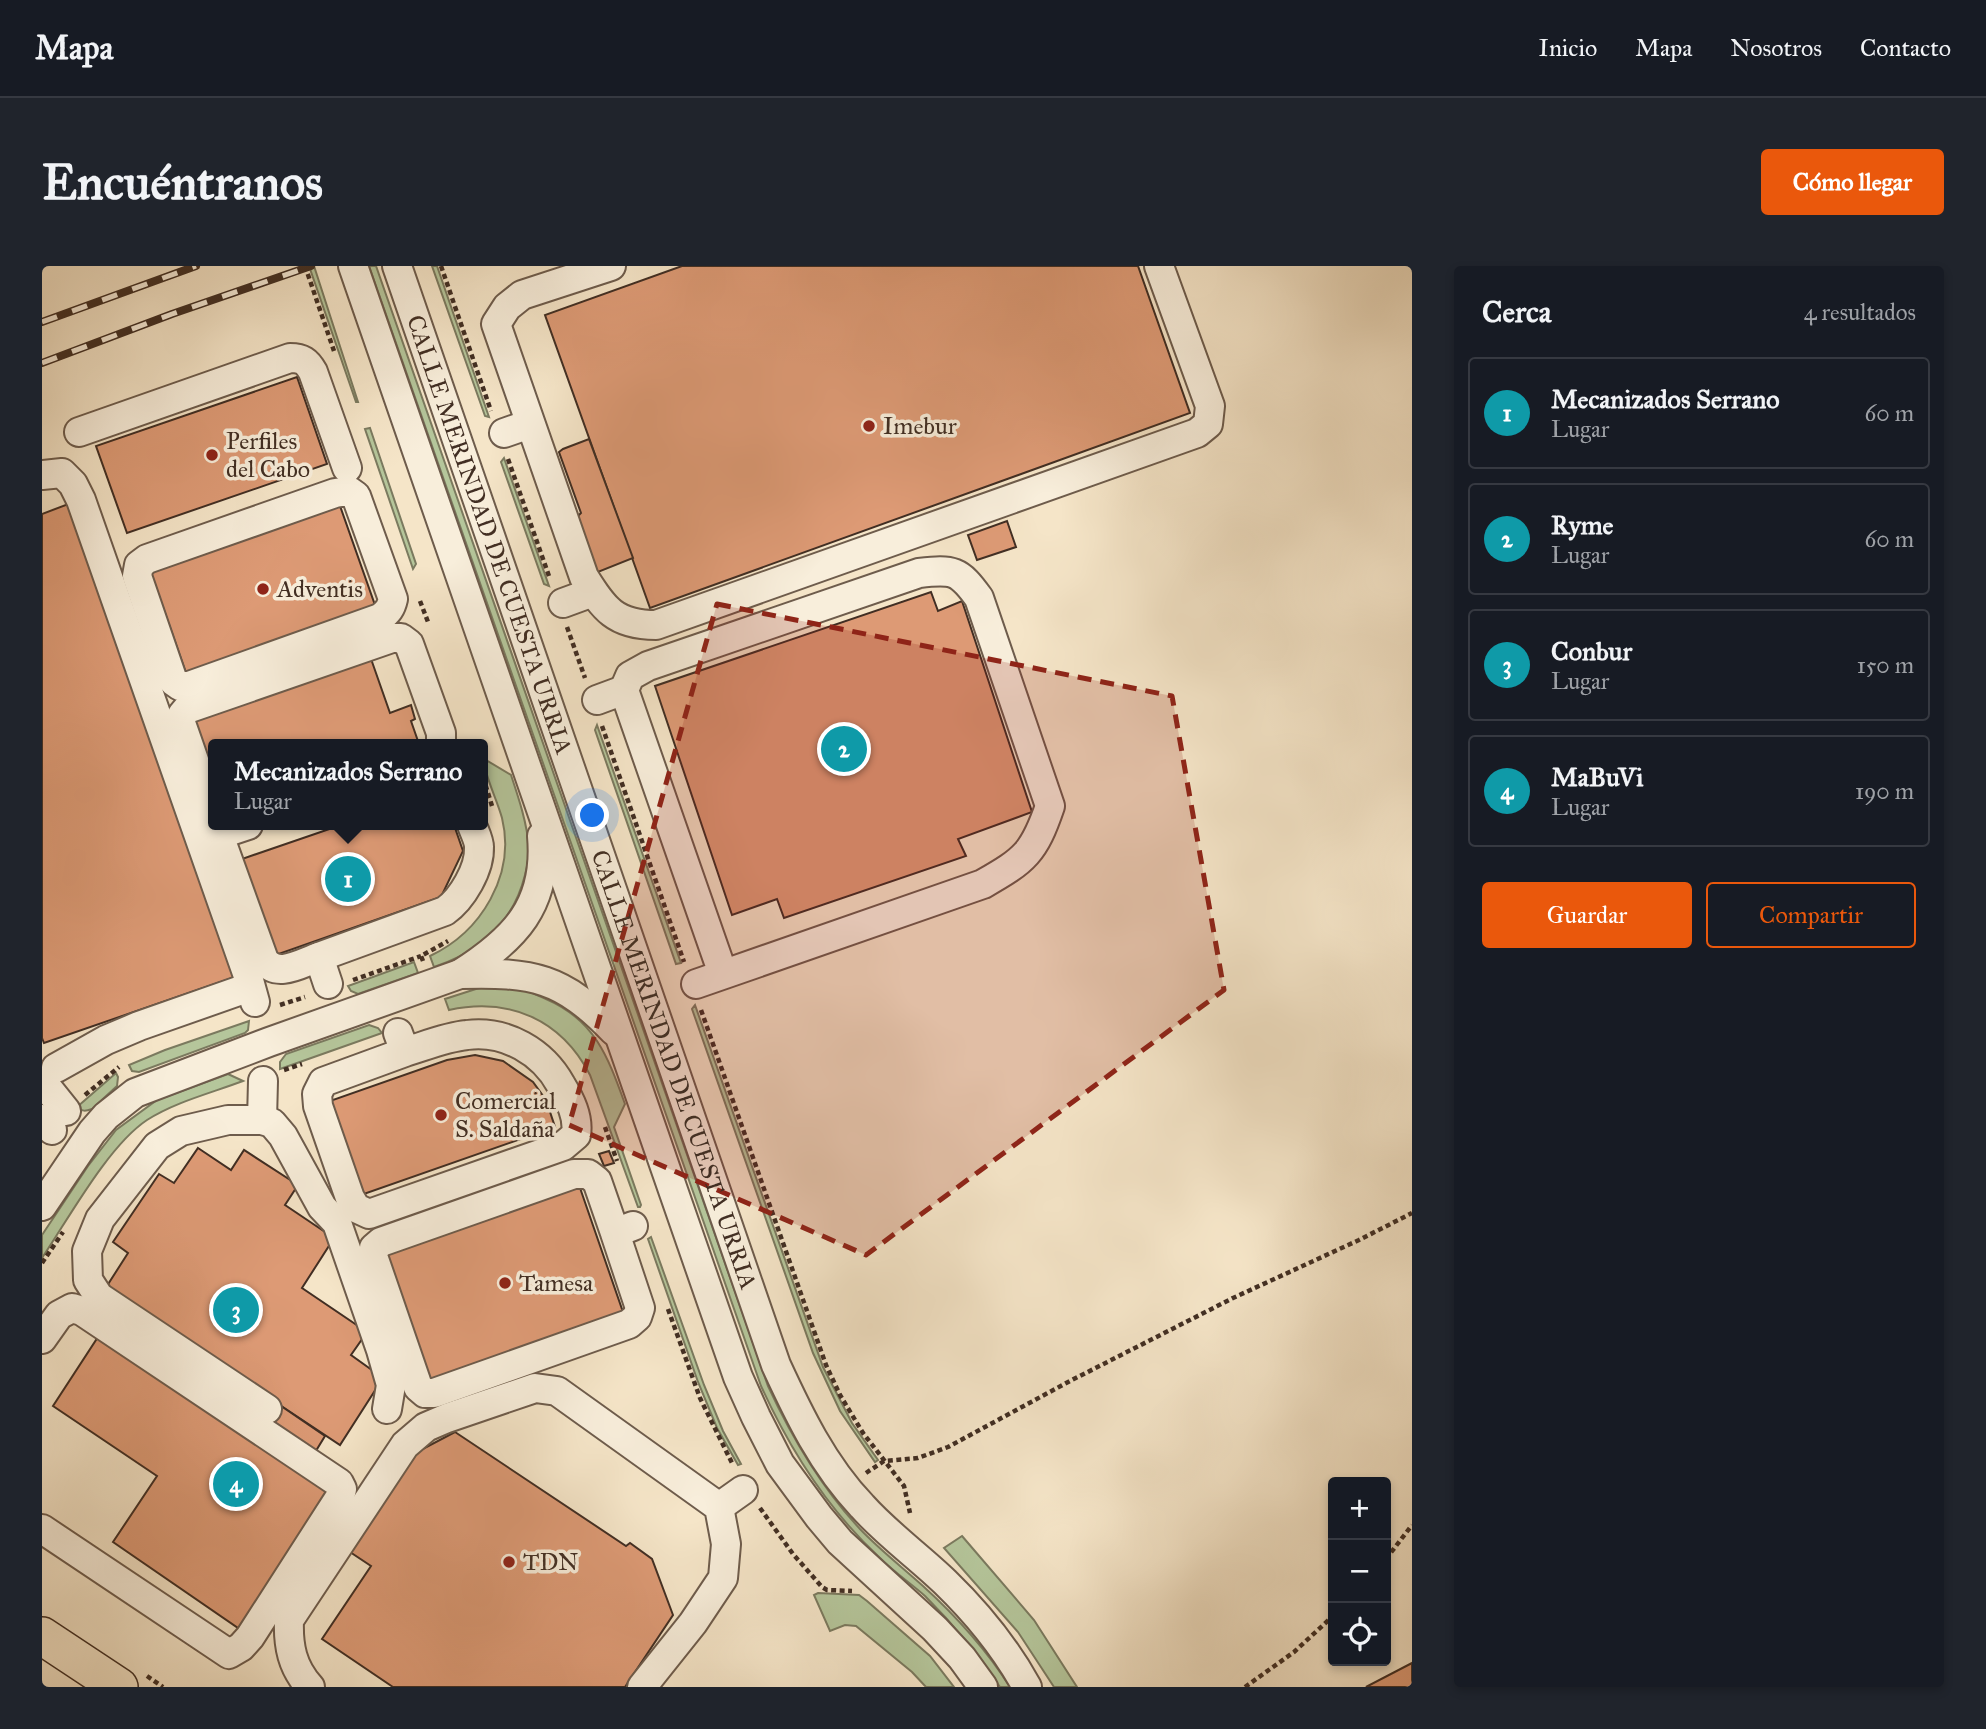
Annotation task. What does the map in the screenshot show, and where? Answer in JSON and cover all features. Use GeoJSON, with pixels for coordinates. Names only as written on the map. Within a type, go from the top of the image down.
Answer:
{"type":"FeatureCollection","features":[{"type":"Feature","properties":{"kind":"main road"},"geometry":{"type":"LineString","coordinates":[[42,1636],[119,1687]]}},
{"type":"Feature","properties":{"kind":"street","name":"CALLE MERINDAD DE CUESTA URRIA"},"geometry":{"type":"LineString","coordinates":[[353,266],[738,1377],[780,1464],[819,1517],[840,1542],[935,1629],[962,1658],[983,1687]]}},
{"type":"Feature","properties":{"kind":"street","name":"CALLE MERINDAD DE CUESTA URRIA"},"geometry":{"type":"LineString","coordinates":[[397,266],[776,1365],[824,1459],[889,1534],[962,1599],[1005,1652],[1027,1687]]}},
{"type":"Feature","properties":{"kind":"street"},"geometry":{"type":"LineString","coordinates":[[611,266],[522,295],[507,307],[496,324],[584,577],[601,605],[627,621],[640,625],[656,625],[1197,433],[1208,424],[1210,406],[1159,266]]}},
{"type":"Feature","properties":{"kind":"street"},"geometry":{"type":"LineString","coordinates":[[79,432],[290,358],[304,360],[309,365],[342,422],[347,468]]}},
{"type":"Feature","properties":{"kind":"street"},"geometry":{"type":"LineString","coordinates":[[503,433],[530,424]]}},
{"type":"Feature","properties":{"kind":"street"},"geometry":{"type":"LineString","coordinates":[[42,475],[62,473],[73,484],[81,500],[238,948],[252,995],[139,1026],[113,1052],[49,1075],[54,1120]]}},
{"type":"Feature","properties":{"kind":"street"},"geometry":{"type":"LineString","coordinates":[[349,491],[356,496],[403,595],[380,618],[189,686],[180,686],[173,681],[137,576],[138,565],[147,559],[335,493],[349,491]]}},
{"type":"Feature","properties":{"kind":"street"},"geometry":{"type":"LineString","coordinates":[[696,984],[982,884],[1009,869],[1031,851],[1051,806],[979,598],[964,578],[943,570],[919,573],[648,666],[630,676],[624,690],[723,974]]}},
{"type":"Feature","properties":{"kind":"street"},"geometry":{"type":"LineString","coordinates":[[563,603],[593,592]]}},
{"type":"Feature","properties":{"kind":"street"},"geometry":{"type":"LineString","coordinates":[[208,801],[181,723],[182,715],[187,709],[392,638],[401,638],[409,643],[429,671],[441,739]]}},
{"type":"Feature","properties":{"kind":"street"},"geometry":{"type":"LineString","coordinates":[[597,700],[624,690]]}},
{"type":"Feature","properties":{"kind":"street"},"geometry":{"type":"LineString","coordinates":[[42,1206],[92,1132],[106,1116],[135,1093],[460,974],[499,946],[531,907],[540,887],[544,858],[540,811]]}},
{"type":"Feature","properties":{"kind":"street"},"geometry":{"type":"LineString","coordinates":[[233,830],[221,831],[220,837],[264,960],[269,968],[278,971],[445,911],[454,904],[476,865],[479,845],[474,830]]}},
{"type":"Feature","properties":{"kind":"street"},"geometry":{"type":"LineString","coordinates":[[319,957],[328,985]]}},
{"type":"Feature","properties":{"kind":"street"},"geometry":{"type":"LineString","coordinates":[[460,974],[502,973],[533,977],[565,989],[589,1005],[619,1035]]}},
{"type":"Feature","properties":{"kind":"street"},"geometry":{"type":"LineString","coordinates":[[468,1035],[490,1035],[514,1041],[537,1055],[554,1071],[577,1119],[576,1135],[563,1146],[369,1214],[356,1208],[318,1107],[317,1094],[323,1082],[402,1043],[468,1035]]}},
{"type":"Feature","properties":{"kind":"street"},"geometry":{"type":"LineString","coordinates":[[262,1081],[262,1120]]}},
{"type":"Feature","properties":{"kind":"street"},"geometry":{"type":"LineString","coordinates":[[267,1409],[99,1297],[88,1280],[87,1251],[100,1219],[156,1146],[181,1131],[228,1120],[262,1120],[272,1123],[284,1136],[316,1196],[337,1223],[391,1385],[387,1409]]}},
{"type":"Feature","properties":{"kind":"street"},"geometry":{"type":"LineString","coordinates":[[574,1174],[588,1174],[597,1181],[624,1230],[640,1308],[637,1317],[629,1324],[434,1393],[425,1393],[418,1387],[373,1256],[374,1248],[381,1242],[574,1174]]}},
{"type":"Feature","properties":{"kind":"street"},"geometry":{"type":"LineString","coordinates":[[42,1529],[229,1654],[241,1647],[250,1637],[340,1497],[342,1489],[339,1483],[82,1311],[72,1308],[59,1315],[43,1332]]}},
{"type":"Feature","properties":{"kind":"street"},"geometry":{"type":"LineString","coordinates":[[310,1687],[292,1660],[288,1642],[289,1620],[405,1445],[426,1427],[536,1388],[557,1391],[719,1507],[726,1544],[723,1578],[693,1623],[642,1687]]}},
{"type":"Feature","properties":{"kind":"street"},"geometry":{"type":"LineString","coordinates":[[719,1507],[743,1490]]}},
{"type":"Feature","properties":{"kind":"path"},"geometry":{"type":"LineString","coordinates":[[884,1461],[918,1458],[948,1447],[1233,1298],[1412,1213]]}},
{"type":"Feature","properties":{"kind":"path"},"geometry":{"type":"LineString","coordinates":[[1391,1552],[1412,1525]]}},
{"type":"Feature","properties":{"kind":"path"},"geometry":{"type":"LineString","coordinates":[[1245,1687],[1294,1652],[1328,1621]]}},
{"type":"Feature","properties":{"kind":"highlighted area"},"geometry":{"type":"Polygon","coordinates":[[[717,604],[1172,696],[1224,990],[866,1255],[569,1125],[717,604]]]}},
{"type":"Feature","properties":{"kind":"green space"},"geometry":{"type":"Polygon","coordinates":[[[309,266],[314,266],[358,402],[356,402],[309,266]]]}},
{"type":"Feature","properties":{"kind":"green space"},"geometry":{"type":"Polygon","coordinates":[[[369,266],[376,266],[768,1386],[808,1461],[846,1513],[868,1537],[959,1621],[981,1646],[1010,1687],[1000,1687],[955,1628],[925,1596],[885,1563],[844,1520],[798,1456],[761,1386],[369,266]]]}},
{"type":"Feature","properties":{"kind":"green space"},"geometry":{"type":"Polygon","coordinates":[[[432,266],[437,266],[489,417],[485,416],[432,266]]]}},
{"type":"Feature","properties":{"kind":"green space"},"geometry":{"type":"Polygon","coordinates":[[[370,428],[416,564],[413,569],[365,429],[370,428]]]}},
{"type":"Feature","properties":{"kind":"green space"},"geometry":{"type":"Polygon","coordinates":[[[504,458],[549,586],[544,584],[501,462],[504,458]]]}},
{"type":"Feature","properties":{"kind":"green space"},"geometry":{"type":"Polygon","coordinates":[[[597,725],[681,963],[676,964],[595,730],[597,725]]]}},
{"type":"Feature","properties":{"kind":"green space"},"geometry":{"type":"Polygon","coordinates":[[[488,761],[511,775],[528,839],[526,872],[512,908],[492,933],[466,953],[434,967],[430,956],[448,946],[479,917],[499,880],[504,860],[502,818],[488,780],[488,761]]]}},
{"type":"Feature","properties":{"kind":"green space"},"geometry":{"type":"Polygon","coordinates":[[[414,962],[418,973],[358,994],[348,986],[414,962]]]}},
{"type":"Feature","properties":{"kind":"green space"},"geometry":{"type":"Polygon","coordinates":[[[482,987],[519,989],[546,999],[577,1018],[598,1042],[625,1104],[614,1127],[640,1207],[590,1075],[564,1039],[548,1026],[512,1010],[471,1007],[449,1010],[445,999],[482,987]]]}},
{"type":"Feature","properties":{"kind":"green space"},"geometry":{"type":"Polygon","coordinates":[[[695,1005],[823,1367],[852,1423],[878,1460],[875,1462],[840,1411],[813,1353],[692,1009],[695,1005]]]}},
{"type":"Feature","properties":{"kind":"green space"},"geometry":{"type":"Polygon","coordinates":[[[249,1021],[245,1033],[139,1072],[132,1071],[129,1065],[165,1050],[249,1021]]]}},
{"type":"Feature","properties":{"kind":"green space"},"geometry":{"type":"Polygon","coordinates":[[[369,1025],[378,1028],[382,1033],[280,1069],[280,1062],[286,1054],[369,1025]]]}},
{"type":"Feature","properties":{"kind":"green space"},"geometry":{"type":"Polygon","coordinates":[[[116,1073],[117,1086],[92,1109],[84,1111],[77,1107],[116,1073]]]}},
{"type":"Feature","properties":{"kind":"green space"},"geometry":{"type":"Polygon","coordinates":[[[228,1074],[243,1081],[169,1108],[132,1132],[90,1184],[42,1258],[42,1235],[88,1166],[116,1130],[157,1100],[228,1074]]]}},
{"type":"Feature","properties":{"kind":"green space"},"geometry":{"type":"Polygon","coordinates":[[[651,1237],[704,1385],[723,1431],[741,1464],[738,1465],[717,1428],[698,1382],[648,1239],[651,1237]]]}},
{"type":"Feature","properties":{"kind":"green space"},"geometry":{"type":"Polygon","coordinates":[[[962,1536],[1034,1620],[1077,1687],[1054,1687],[1018,1632],[944,1548],[962,1536]]]}},
{"type":"Feature","properties":{"kind":"green space"},"geometry":{"type":"Polygon","coordinates":[[[814,1595],[859,1595],[930,1656],[954,1687],[926,1687],[912,1672],[856,1626],[845,1625],[830,1631],[814,1595]]]}},
{"type":"Feature","properties":{"kind":"building","name":"Imebur"},"geometry":{"type":"Polygon","coordinates":[[[682,266],[1138,266],[1190,413],[650,608],[545,315],[682,266]]]}},
{"type":"Feature","properties":{"kind":"building","name":"Perfiles del Cabo"},"geometry":{"type":"Polygon","coordinates":[[[297,377],[327,464],[127,533],[96,446],[297,377]]]}},
{"type":"Feature","properties":{"kind":"building"},"geometry":{"type":"Polygon","coordinates":[[[589,439],[633,558],[598,572],[593,569],[577,517],[581,513],[559,452],[589,439]]]}},
{"type":"Feature","properties":{"kind":"building"},"geometry":{"type":"Polygon","coordinates":[[[71,503],[238,976],[44,1043],[42,514],[71,503]]]}},
{"type":"Feature","properties":{"kind":"building","name":"Adventis"},"geometry":{"type":"Polygon","coordinates":[[[339,503],[376,608],[187,676],[150,570],[339,503]]]}},
{"type":"Feature","properties":{"kind":"building"},"geometry":{"type":"Polygon","coordinates":[[[1007,521],[1016,547],[977,560],[968,535],[1007,521]]]}},
{"type":"Feature","properties":{"kind":"building"},"geometry":{"type":"Polygon","coordinates":[[[931,592],[938,611],[962,601],[1032,812],[958,839],[966,856],[784,918],[777,899],[732,915],[655,686],[931,592]]]}},
{"type":"Feature","properties":{"kind":"building"},"geometry":{"type":"Polygon","coordinates":[[[370,656],[390,713],[411,705],[415,719],[411,721],[417,739],[208,739],[208,774],[189,719],[370,656]]]}},
{"type":"Feature","properties":{"kind":"building"},"geometry":{"type":"Polygon","coordinates":[[[326,830],[456,830],[463,851],[441,897],[273,956],[239,860],[326,830]]]}},
{"type":"Feature","properties":{"kind":"building","name":"Comercial S. Saldaña"},"geometry":{"type":"Polygon","coordinates":[[[475,1055],[503,1061],[533,1082],[546,1100],[555,1127],[361,1195],[327,1102],[447,1060],[475,1055]]]}},
{"type":"Feature","properties":{"kind":"building"},"geometry":{"type":"Polygon","coordinates":[[[198,1148],[231,1170],[244,1150],[298,1185],[285,1205],[334,1238],[302,1288],[367,1332],[351,1355],[383,1378],[340,1445],[105,1289],[128,1253],[113,1242],[159,1174],[174,1183],[198,1148]]]}},
{"type":"Feature","properties":{"kind":"building"},"geometry":{"type":"Polygon","coordinates":[[[609,1151],[614,1163],[604,1166],[599,1154],[609,1151]]]}},
{"type":"Feature","properties":{"kind":"building","name":"Tamesa"},"geometry":{"type":"Polygon","coordinates":[[[579,1185],[624,1315],[431,1383],[385,1252],[579,1185]]]}},
{"type":"Feature","properties":{"kind":"building"},"geometry":{"type":"Polygon","coordinates":[[[98,1337],[332,1492],[241,1630],[113,1542],[157,1476],[53,1406],[98,1337]]]}},
{"type":"Feature","properties":{"kind":"building"},"geometry":{"type":"Polygon","coordinates":[[[281,1406],[325,1436],[314,1454],[269,1424],[281,1406]]]}},
{"type":"Feature","properties":{"kind":"building","name":"TDN"},"geometry":{"type":"Polygon","coordinates":[[[455,1432],[626,1546],[630,1543],[652,1559],[673,1615],[625,1687],[393,1687],[322,1639],[371,1566],[350,1552],[415,1453],[455,1432]]]}},
{"type":"Feature","properties":{"kind":"building"},"geometry":{"type":"Polygon","coordinates":[[[1412,1663],[1412,1687],[1366,1687],[1412,1663]]]}},
{"type":"Feature","properties":{"kind":"railway"},"geometry":{"type":"LineString","coordinates":[[42,322],[196,266]]}},
{"type":"Feature","properties":{"kind":"railway"},"geometry":{"type":"LineString","coordinates":[[42,363],[311,266]]}},
{"type":"Feature","properties":{"kind":"place","name":"Imebur"},"geometry":{"type":"Point","coordinates":[869,426]}},
{"type":"Feature","properties":{"kind":"place","name":"Perfiles del Cabo"},"geometry":{"type":"Point","coordinates":[212,455]}},
{"type":"Feature","properties":{"kind":"place","name":"Adventis"},"geometry":{"type":"Point","coordinates":[263,589]}},
{"type":"Feature","properties":{"kind":"place","name":"Ryme"},"geometry":{"type":"Point","coordinates":[844,749]}},
{"type":"Feature","properties":{"kind":"place","name":"Mecanizados Serrano"},"geometry":{"type":"Point","coordinates":[348,879]}},
{"type":"Feature","properties":{"kind":"place","name":"Comercial S. Saldaña"},"geometry":{"type":"Point","coordinates":[441,1115]}},
{"type":"Feature","properties":{"kind":"place","name":"Tamesa"},"geometry":{"type":"Point","coordinates":[505,1283]}},
{"type":"Feature","properties":{"kind":"place","name":"Conbur"},"geometry":{"type":"Point","coordinates":[236,1310]}},
{"type":"Feature","properties":{"kind":"place","name":"MaBuVi"},"geometry":{"type":"Point","coordinates":[236,1484]}},
{"type":"Feature","properties":{"kind":"place","name":"TDN"},"geometry":{"type":"Point","coordinates":[509,1562]}}]}
